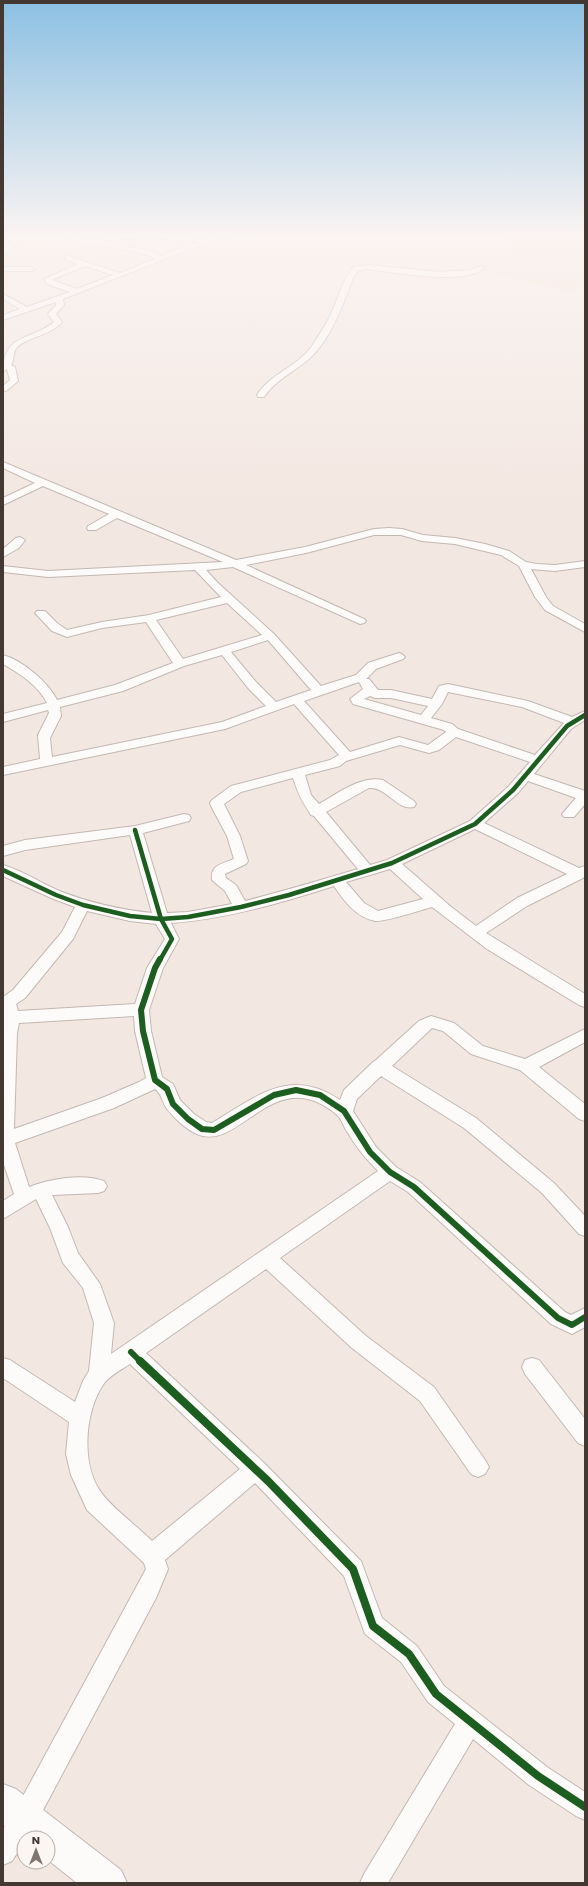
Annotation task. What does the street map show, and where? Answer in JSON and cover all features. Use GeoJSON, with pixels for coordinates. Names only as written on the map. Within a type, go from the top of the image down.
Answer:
{"type":"FeatureCollection","features":[{"type":"Feature","properties":{"kind":"main road"},"geometry":{"type":"LineString","coordinates":[[14,1810],[108,1883]]}},
{"type":"Feature","properties":{"kind":"street"},"geometry":{"type":"LineString","coordinates":[[6,388],[14,382],[11,367],[5,367],[10,358],[9,353],[15,345],[51,328],[56,324]]}},
{"type":"Feature","properties":{"kind":"street"},"geometry":{"type":"LineString","coordinates":[[261,395],[266,387],[305,358],[314,349],[330,324]]}},
{"type":"Feature","properties":{"kind":"street"},"geometry":{"type":"LineString","coordinates":[[3,465],[223,562],[236,564],[360,621]]}},
{"type":"Feature","properties":{"kind":"street"},"geometry":{"type":"LineString","coordinates":[[3,502],[44,482]]}},
{"type":"Feature","properties":{"kind":"street"},"geometry":{"type":"LineString","coordinates":[[92,528],[117,514]]}},
{"type":"Feature","properties":{"kind":"street"},"geometry":{"type":"LineString","coordinates":[[236,564],[306,550],[374,532],[402,532],[422,538],[455,540],[505,553],[523,564],[532,576],[536,591],[545,604],[549,608],[585,629]]}},
{"type":"Feature","properties":{"kind":"street"},"geometry":{"type":"LineString","coordinates":[[3,554],[15,546],[20,540]]}},
{"type":"Feature","properties":{"kind":"street"},"geometry":{"type":"LineString","coordinates":[[3,569],[48,574],[198,567],[223,562]]}},
{"type":"Feature","properties":{"kind":"street"},"geometry":{"type":"LineString","coordinates":[[523,564],[555,568],[585,564]]}},
{"type":"Feature","properties":{"kind":"street"},"geometry":{"type":"LineString","coordinates":[[198,567],[228,598],[270,636],[319,690]]}},
{"type":"Feature","properties":{"kind":"street"},"geometry":{"type":"LineString","coordinates":[[41,612],[46,620],[62,633],[67,634],[102,625],[149,618],[228,598]]}},
{"type":"Feature","properties":{"kind":"street"},"geometry":{"type":"LineString","coordinates":[[149,618],[180,664]]}},
{"type":"Feature","properties":{"kind":"street"},"geometry":{"type":"LineString","coordinates":[[3,718],[119,688],[180,664],[270,636]]}},
{"type":"Feature","properties":{"kind":"street"},"geometry":{"type":"LineString","coordinates":[[224,650],[252,685],[274,707]]}},
{"type":"Feature","properties":{"kind":"street"},"geometry":{"type":"LineString","coordinates":[[3,771],[225,725],[296,698],[360,678],[372,666],[399,657]]}},
{"type":"Feature","properties":{"kind":"street"},"geometry":{"type":"LineString","coordinates":[[3,659],[18,667],[47,691],[54,704],[55,715],[43,738],[47,763]]}},
{"type":"Feature","properties":{"kind":"street"},"geometry":{"type":"LineString","coordinates":[[360,678],[368,684],[370,690],[375,694],[391,694],[436,704]]}},
{"type":"Feature","properties":{"kind":"street"},"geometry":{"type":"LineString","coordinates":[[424,720],[436,704],[443,689],[448,688],[582,717]]}},
{"type":"Feature","properties":{"kind":"street"},"geometry":{"type":"LineString","coordinates":[[370,690],[356,699],[360,703],[448,727],[454,732],[536,760]]}},
{"type":"Feature","properties":{"kind":"street"},"geometry":{"type":"LineString","coordinates":[[296,698],[347,757]]}},
{"type":"Feature","properties":{"kind":"street"},"geometry":{"type":"LineString","coordinates":[[3,870],[56,895],[82,905],[130,916],[161,919],[188,917],[241,908],[289,895],[392,863],[475,824],[513,790],[524,774],[567,726],[582,717]]}},
{"type":"Feature","properties":{"kind":"street"},"geometry":{"type":"LineString","coordinates":[[241,908],[231,888],[219,880],[218,872],[241,861],[240,853],[227,820],[219,812],[217,803],[224,799],[229,793],[236,789],[298,774],[335,763],[342,758],[399,742],[429,749],[454,732]]}},
{"type":"Feature","properties":{"kind":"street"},"geometry":{"type":"LineString","coordinates":[[298,774],[305,796],[316,812],[367,870]]}},
{"type":"Feature","properties":{"kind":"street"},"geometry":{"type":"LineString","coordinates":[[524,774],[585,796],[569,814]]}},
{"type":"Feature","properties":{"kind":"street"},"geometry":{"type":"LineString","coordinates":[[316,812],[366,784],[372,783],[378,783],[409,804]]}},
{"type":"Feature","properties":{"kind":"street"},"geometry":{"type":"LineString","coordinates":[[3,851],[25,845],[135,830],[184,818]]}},
{"type":"Feature","properties":{"kind":"street"},"geometry":{"type":"LineString","coordinates":[[475,824],[582,872]]}},
{"type":"Feature","properties":{"kind":"street"},"geometry":{"type":"LineString","coordinates":[[135,830],[161,919],[172,939],[155,968],[141,1010],[143,1031],[155,1080],[167,1089],[173,1104],[188,1120],[202,1129],[214,1130],[274,1095],[296,1090],[320,1095],[344,1111],[370,1152],[390,1172],[414,1187],[558,1318],[572,1325],[585,1317]]}},
{"type":"Feature","properties":{"kind":"street"},"geometry":{"type":"LineString","coordinates":[[392,863],[434,901],[476,933],[499,949],[585,1001]]}},
{"type":"Feature","properties":{"kind":"street"},"geometry":{"type":"LineString","coordinates":[[476,933],[522,902],[582,872]]}},
{"type":"Feature","properties":{"kind":"street"},"geometry":{"type":"LineString","coordinates":[[336,880],[356,905],[368,913],[377,916],[434,901]]}},
{"type":"Feature","properties":{"kind":"street"},"geometry":{"type":"LineString","coordinates":[[82,905],[68,935],[8,1007],[9,1033],[5,1139],[19,1187],[32,1193],[59,1227],[70,1257],[91,1284],[104,1323],[99,1374]]}},
{"type":"Feature","properties":{"kind":"street"},"geometry":{"type":"LineString","coordinates":[[8,1007],[141,1010]]}},
{"type":"Feature","properties":{"kind":"street"},"geometry":{"type":"LineString","coordinates":[[344,1111],[350,1095],[379,1066],[425,1025],[431,1022],[448,1027],[477,1050],[526,1066],[585,1114]]}},
{"type":"Feature","properties":{"kind":"street"},"geometry":{"type":"LineString","coordinates":[[526,1066],[585,1034]]}},
{"type":"Feature","properties":{"kind":"street"},"geometry":{"type":"LineString","coordinates":[[379,1066],[470,1124],[548,1188],[585,1228]]}},
{"type":"Feature","properties":{"kind":"street"},"geometry":{"type":"LineString","coordinates":[[5,1139],[108,1103],[145,1087],[155,1080]]}},
{"type":"Feature","properties":{"kind":"street"},"geometry":{"type":"LineString","coordinates":[[3,1852],[14,1810],[148,1590],[157,1569],[152,1556],[95,1502],[82,1475],[76,1454],[80,1417],[90,1388],[99,1374],[390,1172]]}},
{"type":"Feature","properties":{"kind":"street"},"geometry":{"type":"LineString","coordinates":[[3,1211],[32,1193],[45,1188],[74,1185],[98,1186]]}},
{"type":"Feature","properties":{"kind":"street"},"geometry":{"type":"LineString","coordinates":[[267,1258],[359,1342],[427,1394],[478,1467]]}},
{"type":"Feature","properties":{"kind":"street"},"geometry":{"type":"LineString","coordinates":[[131,1352],[256,1469],[353,1569],[373,1626],[409,1654],[436,1694],[538,1776],[585,1807]]}},
{"type":"Feature","properties":{"kind":"street"},"geometry":{"type":"LineString","coordinates":[[532,1366],[585,1436]]}},
{"type":"Feature","properties":{"kind":"street"},"geometry":{"type":"LineString","coordinates":[[3,1367],[80,1417]]}},
{"type":"Feature","properties":{"kind":"street"},"geometry":{"type":"LineString","coordinates":[[152,1556],[256,1469]]}},
{"type":"Feature","properties":{"kind":"street"},"geometry":{"type":"LineString","coordinates":[[373,1883],[470,1722]]}},
{"type":"Feature","properties":{"kind":"cycle path"},"geometry":{"type":"LineString","coordinates":[[3,870],[56,895],[83,905],[130,916],[161,919],[188,917],[241,907],[289,895],[392,863],[475,824],[513,790],[567,726],[585,715]]}},
{"type":"Feature","properties":{"kind":"cycle path"},"geometry":{"type":"LineString","coordinates":[[135,830],[161,919],[172,939],[155,968],[141,1010],[143,1031],[155,1080],[167,1089],[173,1104],[188,1119],[202,1129],[214,1130],[274,1095],[296,1090],[320,1095],[344,1111],[370,1152],[390,1172],[414,1187],[558,1318],[572,1325],[585,1317]]}},
{"type":"Feature","properties":{"kind":"cycle path"},"geometry":{"type":"LineString","coordinates":[[131,1352],[268,1481],[353,1569],[373,1626],[409,1654],[436,1694],[538,1776],[585,1807]]}}]}
